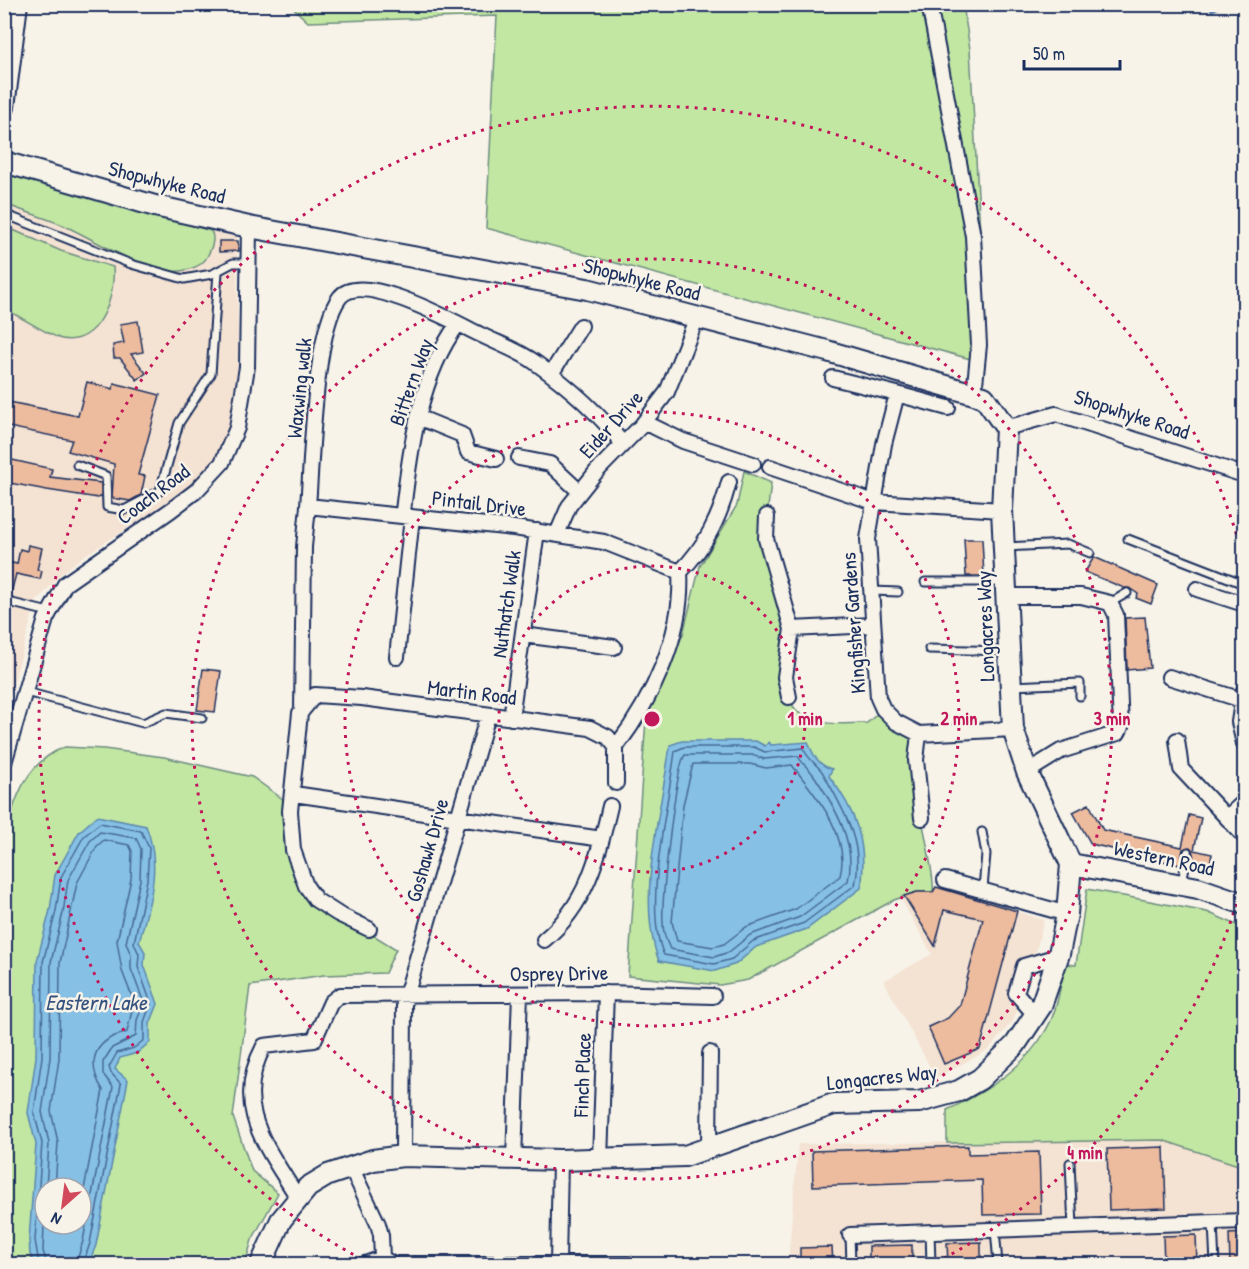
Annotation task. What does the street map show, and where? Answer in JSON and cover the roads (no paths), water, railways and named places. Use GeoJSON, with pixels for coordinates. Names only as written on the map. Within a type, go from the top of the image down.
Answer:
{"type":"FeatureCollection","features":[{"type":"Feature","properties":{"kind":"main road"},"geometry":{"type":"LineString","coordinates":[[4,107],[16,4]]}},
{"type":"Feature","properties":{"kind":"main road","name":"Shopwhyke Road"},"geometry":{"type":"LineString","coordinates":[[4,162],[155,206],[249,227],[512,274],[697,317],[827,351],[984,398],[1006,428]]}},
{"type":"Feature","properties":{"kind":"main road","name":"Longacres Way"},"geometry":{"type":"LineString","coordinates":[[261,1264],[281,1220],[308,1187],[328,1175],[373,1160],[403,1156],[560,1160],[685,1156],[834,1104],[919,1102],[959,1091],[980,1079],[1000,1062],[1026,1033],[1047,992],[1059,956],[1067,914],[1071,864],[1027,772],[1013,729],[1006,547],[1002,510],[1006,428]]}},
{"type":"Feature","properties":{"kind":"main road","name":"Western Road"},"geometry":{"type":"LineString","coordinates":[[1071,864],[1182,885],[1245,904]]}},
{"type":"Feature","properties":{"kind":"street"},"geometry":{"type":"LineString","coordinates":[[929,4],[973,236],[979,345],[974,394]]}},
{"type":"Feature","properties":{"kind":"street","name":"Coach Road"},"geometry":{"type":"LineString","coordinates":[[4,763],[49,612],[65,584],[196,491],[222,463],[237,428],[247,367],[249,227]]}},
{"type":"Feature","properties":{"kind":"street","name":"Waxwing walk"},"geometry":{"type":"LineString","coordinates":[[308,506],[321,348],[341,296],[361,290],[396,297],[414,302],[458,324]]}},
{"type":"Feature","properties":{"kind":"street","name":"Eider Drive"},"geometry":{"type":"LineString","coordinates":[[557,534],[569,506],[622,443],[644,422],[670,387],[681,353],[697,317]]}},
{"type":"Feature","properties":{"kind":"street","name":"Bittern Way"},"geometry":{"type":"LineString","coordinates":[[397,657],[408,459],[417,417],[439,358],[458,324],[512,348],[551,374],[609,426],[622,443]]}},
{"type":"Feature","properties":{"kind":"street"},"geometry":{"type":"LineString","coordinates":[[551,374],[581,326]]}},
{"type":"Feature","properties":{"kind":"street"},"geometry":{"type":"LineString","coordinates":[[833,378],[948,408]]}},
{"type":"Feature","properties":{"kind":"street","name":"Kingfisher Gardens"},"geometry":{"type":"LineString","coordinates":[[897,394],[868,539],[873,591],[873,625],[878,698],[883,709],[896,722],[919,734]]}},
{"type":"Feature","properties":{"kind":"street","name":"Shopwhyke Road"},"geometry":{"type":"LineString","coordinates":[[1006,428],[1056,414],[1245,475]]}},
{"type":"Feature","properties":{"kind":"street"},"geometry":{"type":"LineString","coordinates":[[417,417],[462,435],[468,452],[496,459]]}},
{"type":"Feature","properties":{"kind":"street"},"geometry":{"type":"LineString","coordinates":[[644,422],[683,441],[753,464]]}},
{"type":"Feature","properties":{"kind":"street","name":"Eider Drive"},"geometry":{"type":"LineString","coordinates":[[519,458],[550,464],[580,492]]}},
{"type":"Feature","properties":{"kind":"street"},"geometry":{"type":"LineString","coordinates":[[770,467],[874,502],[1002,510]]}},
{"type":"Feature","properties":{"kind":"street"},"geometry":{"type":"LineString","coordinates":[[616,783],[616,747],[635,722],[661,669],[677,616],[682,591],[681,572],[693,559],[714,526],[729,482]]}},
{"type":"Feature","properties":{"kind":"street"},"geometry":{"type":"LineString","coordinates":[[308,506],[304,547],[302,711],[289,828],[293,850],[306,886],[316,900],[369,929]]}},
{"type":"Feature","properties":{"kind":"street","name":"Pintail Drive"},"geometry":{"type":"LineString","coordinates":[[308,506],[537,531],[604,542],[630,550],[681,572]]}},
{"type":"Feature","properties":{"kind":"street"},"geometry":{"type":"LineString","coordinates":[[767,516],[766,539],[792,629],[785,677],[789,697]]}},
{"type":"Feature","properties":{"kind":"street","name":"Nuthatch Walk"},"geometry":{"type":"LineString","coordinates":[[511,718],[537,531]]}},
{"type":"Feature","properties":{"kind":"street"},"geometry":{"type":"LineString","coordinates":[[1008,589],[1081,596],[1110,603],[1116,615],[1120,716],[1118,733],[1061,751],[1027,772]]}},
{"type":"Feature","properties":{"kind":"street"},"geometry":{"type":"LineString","coordinates":[[1197,589],[1245,604]]}},
{"type":"Feature","properties":{"kind":"street"},"geometry":{"type":"LineString","coordinates":[[792,629],[873,625]]}},
{"type":"Feature","properties":{"kind":"street"},"geometry":{"type":"LineString","coordinates":[[523,635],[614,647]]}},
{"type":"Feature","properties":{"kind":"street"},"geometry":{"type":"LineString","coordinates":[[1169,677],[1243,695],[1239,722],[1245,744]]}},
{"type":"Feature","properties":{"kind":"street","name":"Martin Road"},"geometry":{"type":"LineString","coordinates":[[302,711],[315,695],[362,698],[590,728],[608,737],[616,747]]}},
{"type":"Feature","properties":{"kind":"street","name":"Goshawk Drive"},"geometry":{"type":"LineString","coordinates":[[403,1156],[404,1003],[488,715]]}},
{"type":"Feature","properties":{"kind":"street"},"geometry":{"type":"LineString","coordinates":[[922,818],[916,760],[919,734],[1013,729]]}},
{"type":"Feature","properties":{"kind":"street"},"geometry":{"type":"LineString","coordinates":[[1177,740],[1181,769],[1245,836]]}},
{"type":"Feature","properties":{"kind":"street"},"geometry":{"type":"LineString","coordinates":[[294,794],[602,840]]}},
{"type":"Feature","properties":{"kind":"street"},"geometry":{"type":"LineString","coordinates":[[1227,817],[1245,802]]}},
{"type":"Feature","properties":{"kind":"street"},"geometry":{"type":"LineString","coordinates":[[544,940],[571,914],[591,878],[610,806]]}},
{"type":"Feature","properties":{"kind":"street"},"geometry":{"type":"LineString","coordinates":[[945,880],[1067,914]]}},
{"type":"Feature","properties":{"kind":"street"},"geometry":{"type":"LineString","coordinates":[[1036,1016],[1016,993],[1024,966],[1059,956]]}},
{"type":"Feature","properties":{"kind":"street","name":"Osprey Drive"},"geometry":{"type":"LineString","coordinates":[[300,1196],[293,1190],[255,1126],[249,1103],[260,1052],[264,1046],[314,1040],[331,1002],[340,995],[606,993],[713,996]]}},
{"type":"Feature","properties":{"kind":"street","name":"Finch Place"},"geometry":{"type":"LineString","coordinates":[[600,1159],[606,993]]}},
{"type":"Feature","properties":{"kind":"street"},"geometry":{"type":"LineString","coordinates":[[514,1159],[520,994]]}},
{"type":"Feature","properties":{"kind":"street"},"geometry":{"type":"LineString","coordinates":[[709,1147],[710,1053]]}},
{"type":"Feature","properties":{"kind":"street"},"geometry":{"type":"LineString","coordinates":[[558,1264],[560,1160]]}},
{"type":"Feature","properties":{"kind":"street"},"geometry":{"type":"LineString","coordinates":[[351,1167],[378,1224],[382,1258]]}},
{"type":"Feature","properties":{"kind":"street"},"geometry":{"type":"LineString","coordinates":[[850,1235],[1245,1221]]}},
{"type":"Feature","properties":{"kind":"street"},"geometry":{"type":"LineString","coordinates":[[382,1258],[392,1264],[629,1264]]}},
{"type":"Feature","properties":{"kind":"street"},"geometry":{"type":"LineString","coordinates":[[365,1264],[382,1258]]}},
{"type":"Feature","properties":{"kind":"lane"},"geometry":{"type":"LineString","coordinates":[[4,214],[159,273],[184,279],[199,278],[218,272],[233,263],[248,263]]}},
{"type":"Feature","properties":{"kind":"lane"},"geometry":{"type":"LineString","coordinates":[[77,465],[106,476],[106,507],[124,510],[160,491],[179,423],[211,374],[218,272]]}},
{"type":"Feature","properties":{"kind":"lane"},"geometry":{"type":"LineString","coordinates":[[1128,539],[1245,584]]}},
{"type":"Feature","properties":{"kind":"lane"},"geometry":{"type":"LineString","coordinates":[[1006,547],[1068,544],[1090,553]]}},
{"type":"Feature","properties":{"kind":"lane"},"geometry":{"type":"LineString","coordinates":[[925,582],[1008,589]]}},
{"type":"Feature","properties":{"kind":"lane"},"geometry":{"type":"LineString","coordinates":[[873,591],[898,592]]}},
{"type":"Feature","properties":{"kind":"lane"},"geometry":{"type":"LineString","coordinates":[[1110,603],[1127,593]]}},
{"type":"Feature","properties":{"kind":"lane"},"geometry":{"type":"LineString","coordinates":[[4,601],[49,612]]}},
{"type":"Feature","properties":{"kind":"lane"},"geometry":{"type":"LineString","coordinates":[[929,649],[1011,651]]}},
{"type":"Feature","properties":{"kind":"lane"},"geometry":{"type":"LineString","coordinates":[[1012,686],[1080,683],[1080,696]]}},
{"type":"Feature","properties":{"kind":"lane"},"geometry":{"type":"LineString","coordinates":[[26,692],[143,723],[166,713],[202,718]]}},
{"type":"Feature","properties":{"kind":"lane"},"geometry":{"type":"LineString","coordinates":[[982,832],[986,854],[983,889]]}},
{"type":"Feature","properties":{"kind":"lane"},"geometry":{"type":"LineString","coordinates":[[1182,885],[1188,852]]}},
{"type":"Feature","properties":{"kind":"lane"},"geometry":{"type":"LineString","coordinates":[[1070,1163],[1073,1227]]}},
{"type":"Feature","properties":{"kind":"lane"},"geometry":{"type":"LineString","coordinates":[[1213,1222],[1215,1264]]}},
{"type":"Feature","properties":{"kind":"lane"},"geometry":{"type":"LineString","coordinates":[[995,1229],[998,1264]]}},
{"type":"Feature","properties":{"kind":"lane"},"geometry":{"type":"LineString","coordinates":[[930,1232],[931,1264]]}},
{"type":"Feature","properties":{"kind":"lane"},"geometry":{"type":"LineString","coordinates":[[850,1235],[851,1264]]}},
{"type":"Feature","properties":{"kind":"water"},"geometry":{"type":"Polygon","coordinates":[[[682,741],[756,741],[765,746],[769,742],[771,745],[808,742],[817,759],[832,769],[829,776],[853,815],[861,842],[863,872],[861,888],[807,929],[756,947],[736,964],[715,971],[659,961],[652,937],[649,910],[652,854],[670,745],[682,741]]]}},
{"type":"Feature","properties":{"kind":"water","name":"Eastern Lake"},"geometry":{"type":"Polygon","coordinates":[[[97,816],[146,826],[151,841],[154,870],[153,884],[139,942],[145,952],[144,965],[158,1004],[150,1024],[150,1042],[137,1053],[120,1058],[115,1069],[128,1080],[96,1245],[89,1264],[34,1264],[30,1254],[33,1185],[33,1236],[93,1236],[93,1176],[34,1176],[36,1144],[28,1113],[36,1057],[37,961],[50,910],[55,875],[79,832],[97,816]]]}},
{"type":"Feature","properties":{"kind":"waterway"},"geometry":{"type":"LineString","coordinates":[[1212,10],[1222,4]]}}]}
